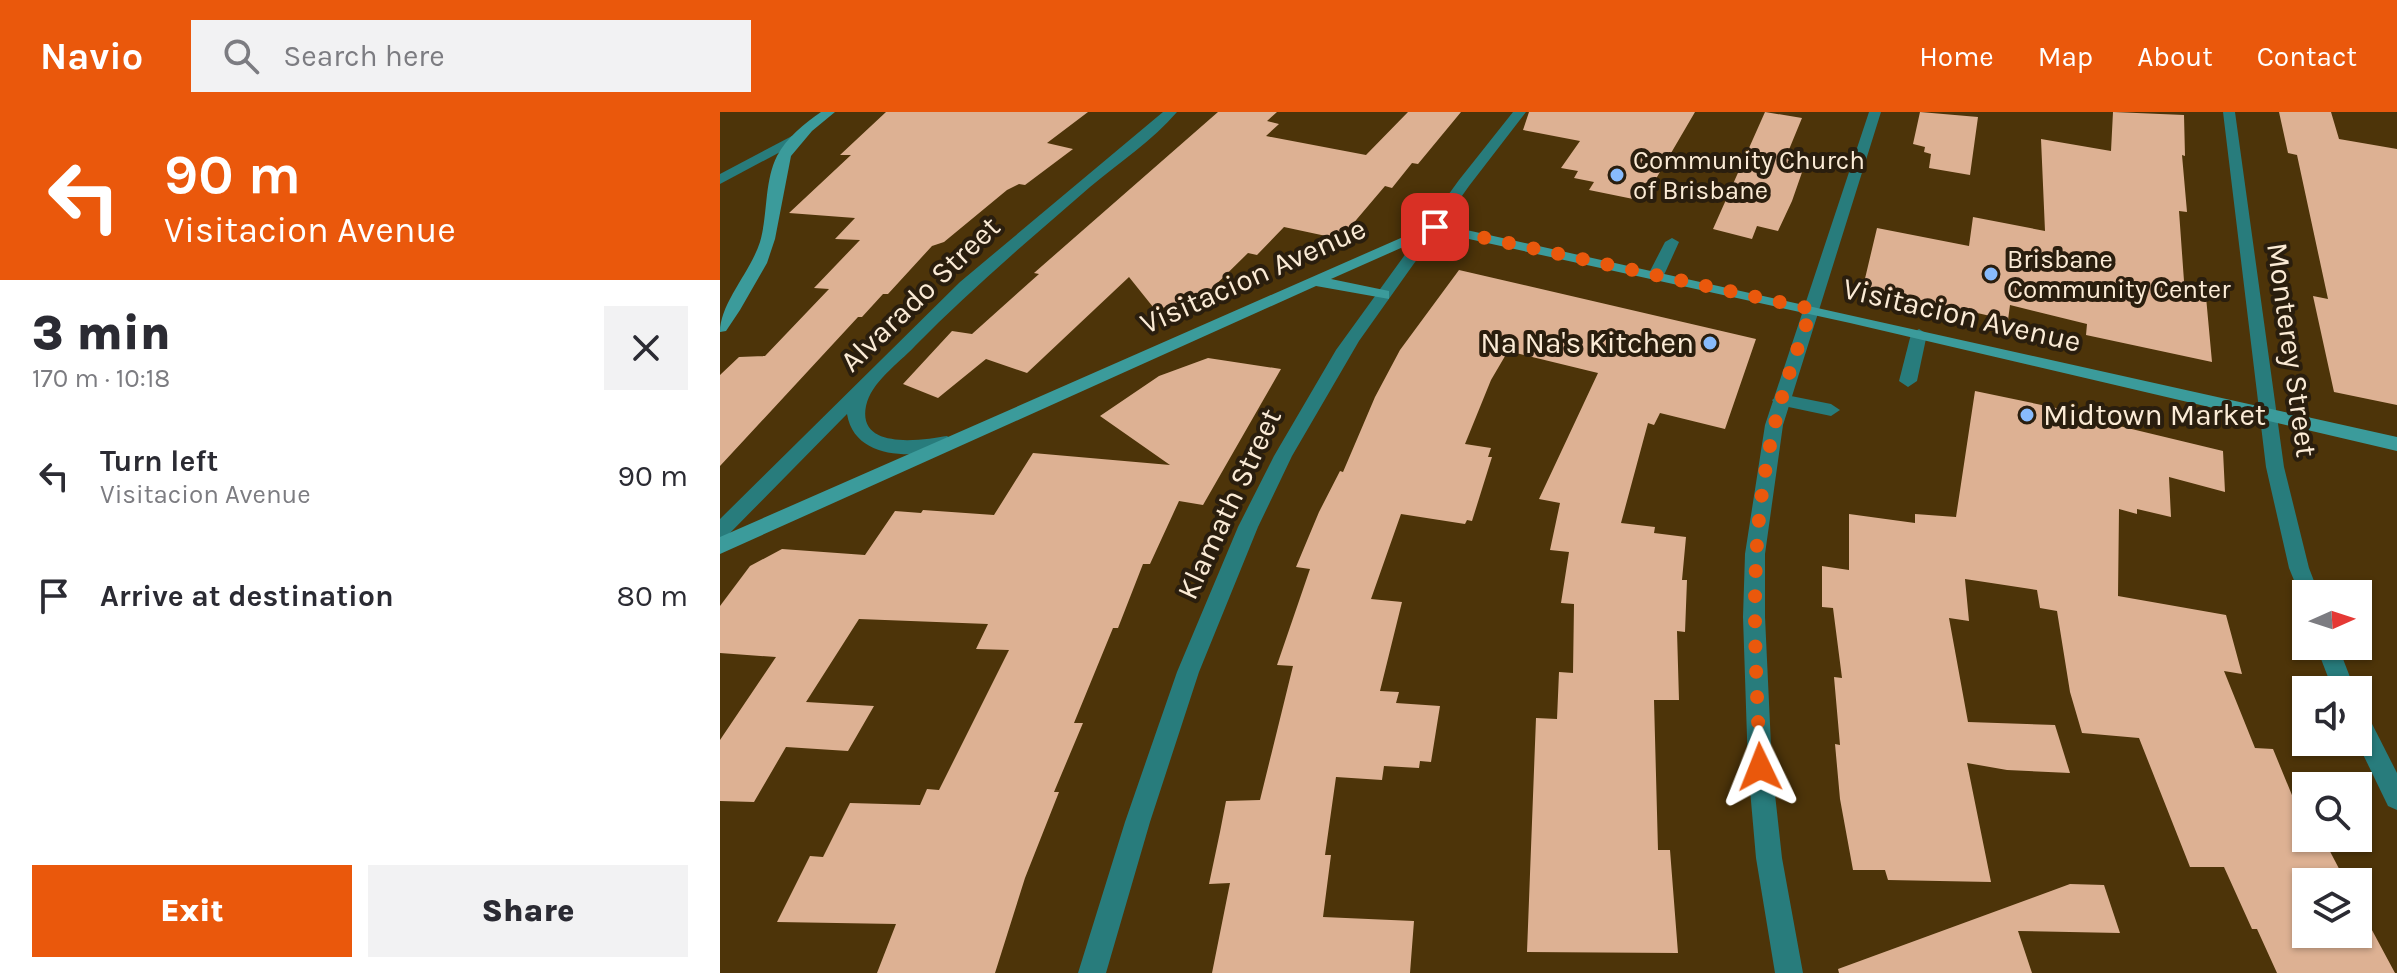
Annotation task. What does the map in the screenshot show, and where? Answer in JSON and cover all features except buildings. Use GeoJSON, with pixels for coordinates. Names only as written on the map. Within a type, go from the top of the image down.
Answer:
{"type":"FeatureCollection","features":[{"type":"Feature","properties":{"kind":"street"},"geometry":{"type":"LineString","coordinates":[[720,180],[792,140],[829,112]]}},
{"type":"Feature","properties":{"kind":"street","name":"Alvarado Street"},"geometry":{"type":"LineString","coordinates":[[720,531],[873,376],[1019,237],[1171,112]]}},
{"type":"Feature","properties":{"kind":"street","name":"Klamath Street"},"geometry":{"type":"LineString","coordinates":[[1092,973],[1136,818],[1186,674],[1222,582],[1298,428],[1323,383],[1383,295],[1435,227],[1457,192],[1520,112]]}},
{"type":"Feature","properties":{"kind":"street"},"geometry":{"type":"LineString","coordinates":[[1789,973],[1769,858],[1760,767],[1754,617],[1755,554],[1767,457],[1781,400],[1875,112]]}},
{"type":"Feature","properties":{"kind":"street","name":"Monterey Street"},"geometry":{"type":"LineString","coordinates":[[2229,112],[2277,479],[2305,580]]}},
{"type":"Feature","properties":{"kind":"street"},"geometry":{"type":"LineString","coordinates":[[720,327],[759,263],[773,218],[777,169],[792,140]]}},
{"type":"Feature","properties":{"kind":"street","name":"Visitacion Avenue"},"geometry":{"type":"LineString","coordinates":[[720,546],[1435,227],[1812,309],[2397,444]]}},
{"type":"Feature","properties":{"kind":"street"},"geometry":{"type":"LineString","coordinates":[[1656,275],[1672,242]]}},
{"type":"Feature","properties":{"kind":"street"},"geometry":{"type":"LineString","coordinates":[[1316,281],[1383,295]]}},
{"type":"Feature","properties":{"kind":"street"},"geometry":{"type":"LineString","coordinates":[[1908,381],[1919,334]]}},
{"type":"Feature","properties":{"kind":"street"},"geometry":{"type":"LineString","coordinates":[[873,376],[856,407],[856,418],[863,432],[876,443],[888,447],[947,443]]}},
{"type":"Feature","properties":{"kind":"street"},"geometry":{"type":"LineString","coordinates":[[1781,400],[1831,410]]}},
{"type":"Feature","properties":{"kind":"street"},"geometry":{"type":"LineString","coordinates":[[2372,747],[2397,798]]}},
{"type":"Feature","properties":{"kind":"place","name":"Community Church of Brisbane"},"geometry":{"type":"Point","coordinates":[1617,175]}},
{"type":"Feature","properties":{"kind":"place","name":"Brisbane Community Center"},"geometry":{"type":"Point","coordinates":[1991,274]}},
{"type":"Feature","properties":{"kind":"place","name":"Na Na's Kitchen"},"geometry":{"type":"Point","coordinates":[1710,343]}},
{"type":"Feature","properties":{"kind":"place","name":"Midtown Market"},"geometry":{"type":"Point","coordinates":[2027,415]}},
{"type":"Feature","properties":{"kind":"route"},"geometry":{"type":"LineString","coordinates":[[1435,227],[1812,309],[1774,425],[1755,554],[1754,617],[1760,767]]}}]}
